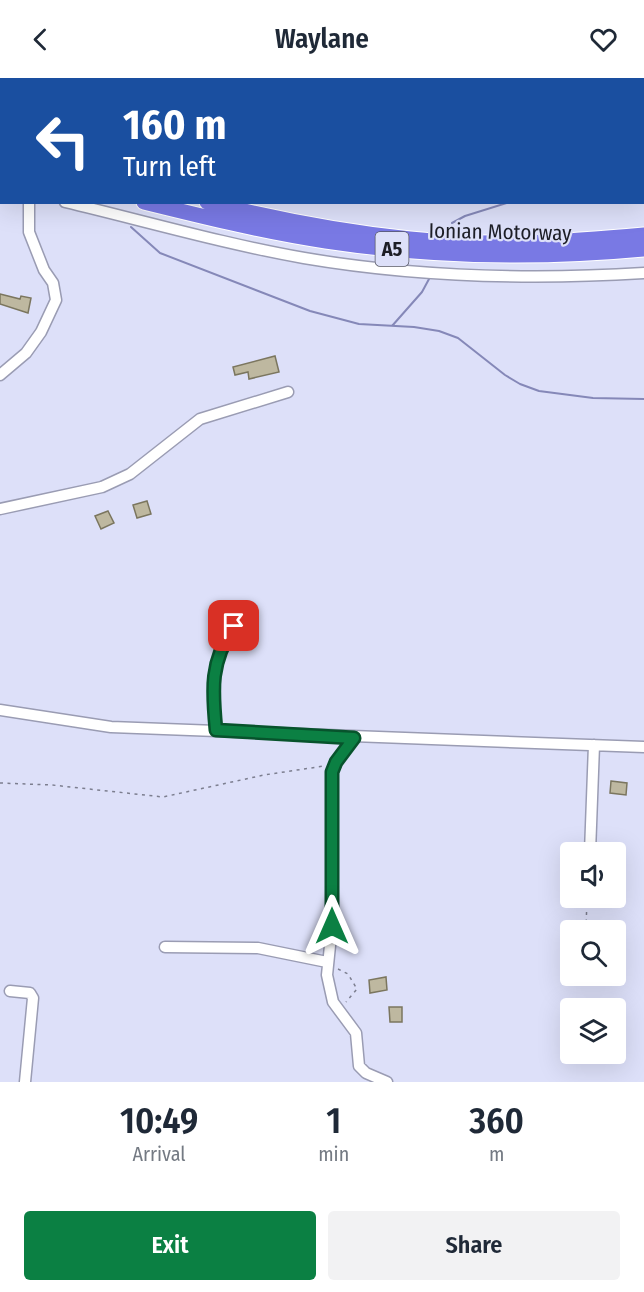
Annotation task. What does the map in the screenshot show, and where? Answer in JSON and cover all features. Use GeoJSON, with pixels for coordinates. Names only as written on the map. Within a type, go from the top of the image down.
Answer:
{"type":"FeatureCollection","features":[{"type":"Feature","properties":{"kind":"highway","name":"Ionian Motorway"},"geometry":{"type":"LineString","coordinates":[[152,204],[256,229],[407,251],[509,257],[644,249]]}},
{"type":"Feature","properties":{"kind":"highway","name":"Ionian Motorway"},"geometry":{"type":"LineString","coordinates":[[217,204],[331,228],[412,239],[551,241],[644,235]]}},
{"type":"Feature","properties":{"kind":"street"},"geometry":{"type":"LineString","coordinates":[[0,375],[27,353],[41,332],[56,300],[53,283],[44,270],[29,232],[29,204]]}},
{"type":"Feature","properties":{"kind":"street"},"geometry":{"type":"LineString","coordinates":[[74,204],[305,258],[401,270],[444,274],[555,277],[644,273]]}},
{"type":"Feature","properties":{"kind":"street"},"geometry":{"type":"LineString","coordinates":[[0,509],[102,487],[130,474],[200,419],[288,392]]}},
{"type":"Feature","properties":{"kind":"street"},"geometry":{"type":"LineString","coordinates":[[216,730],[213,675],[217,656],[234,626]]}},
{"type":"Feature","properties":{"kind":"street"},"geometry":{"type":"LineString","coordinates":[[0,710],[111,727],[354,738],[644,747]]}},
{"type":"Feature","properties":{"kind":"street"},"geometry":{"type":"LineString","coordinates":[[354,738],[334,766],[332,776],[332,926],[327,962],[329,990],[338,1009],[356,1033],[359,1066],[387,1082]]}},
{"type":"Feature","properties":{"kind":"street"},"geometry":{"type":"LineString","coordinates":[[590,842],[594,745]]}},
{"type":"Feature","properties":{"kind":"street"},"geometry":{"type":"LineString","coordinates":[[165,947],[258,948],[327,962]]}},
{"type":"Feature","properties":{"kind":"street"},"geometry":{"type":"LineString","coordinates":[[10,991],[30,993],[33,996],[24,1082]]}},
{"type":"Feature","properties":{"kind":"path"},"geometry":{"type":"LineString","coordinates":[[0,783],[52,785],[163,797],[274,774],[334,766]]}},
{"type":"Feature","properties":{"kind":"path"},"geometry":{"type":"LineString","coordinates":[[327,962],[348,974],[357,989],[354,995],[338,1009]]}},
{"type":"Feature","properties":{"kind":"building"},"geometry":{"type":"Polygon","coordinates":[[[0,294],[20,299],[21,296],[31,298],[28,313],[0,304],[0,294]]]}},
{"type":"Feature","properties":{"kind":"building"},"geometry":{"type":"Polygon","coordinates":[[[275,356],[279,372],[249,379],[248,372],[235,375],[233,367],[275,356]]]}},
{"type":"Feature","properties":{"kind":"building"},"geometry":{"type":"Polygon","coordinates":[[[147,501],[151,514],[137,518],[133,505],[147,501]]]}},
{"type":"Feature","properties":{"kind":"building"},"geometry":{"type":"Polygon","coordinates":[[[108,511],[114,523],[101,529],[95,516],[108,511]]]}},
{"type":"Feature","properties":{"kind":"building"},"geometry":{"type":"Polygon","coordinates":[[[611,781],[627,783],[626,795],[610,793],[611,781]]]}},
{"type":"Feature","properties":{"kind":"building"},"geometry":{"type":"Polygon","coordinates":[[[386,977],[387,990],[370,993],[369,980],[386,977]]]}},
{"type":"Feature","properties":{"kind":"building"},"geometry":{"type":"Polygon","coordinates":[[[389,1007],[402,1007],[402,1022],[390,1022],[389,1007]]]}},
{"type":"Feature","properties":{"kind":"waterway"},"geometry":{"type":"LineString","coordinates":[[452,223],[465,216],[504,204]]}},
{"type":"Feature","properties":{"kind":"waterway"},"geometry":{"type":"LineString","coordinates":[[131,227],[160,253],[310,311],[359,324],[414,327],[439,331],[458,338],[505,375],[539,391],[593,398],[644,399]]}},
{"type":"Feature","properties":{"kind":"waterway"},"geometry":{"type":"LineString","coordinates":[[392,326],[422,292],[429,279]]}},
{"type":"Feature","properties":{"kind":"route"},"geometry":{"type":"LineString","coordinates":[[234,626],[217,656],[213,675],[216,730],[354,738],[336,762],[332,772],[332,926]]}}]}
